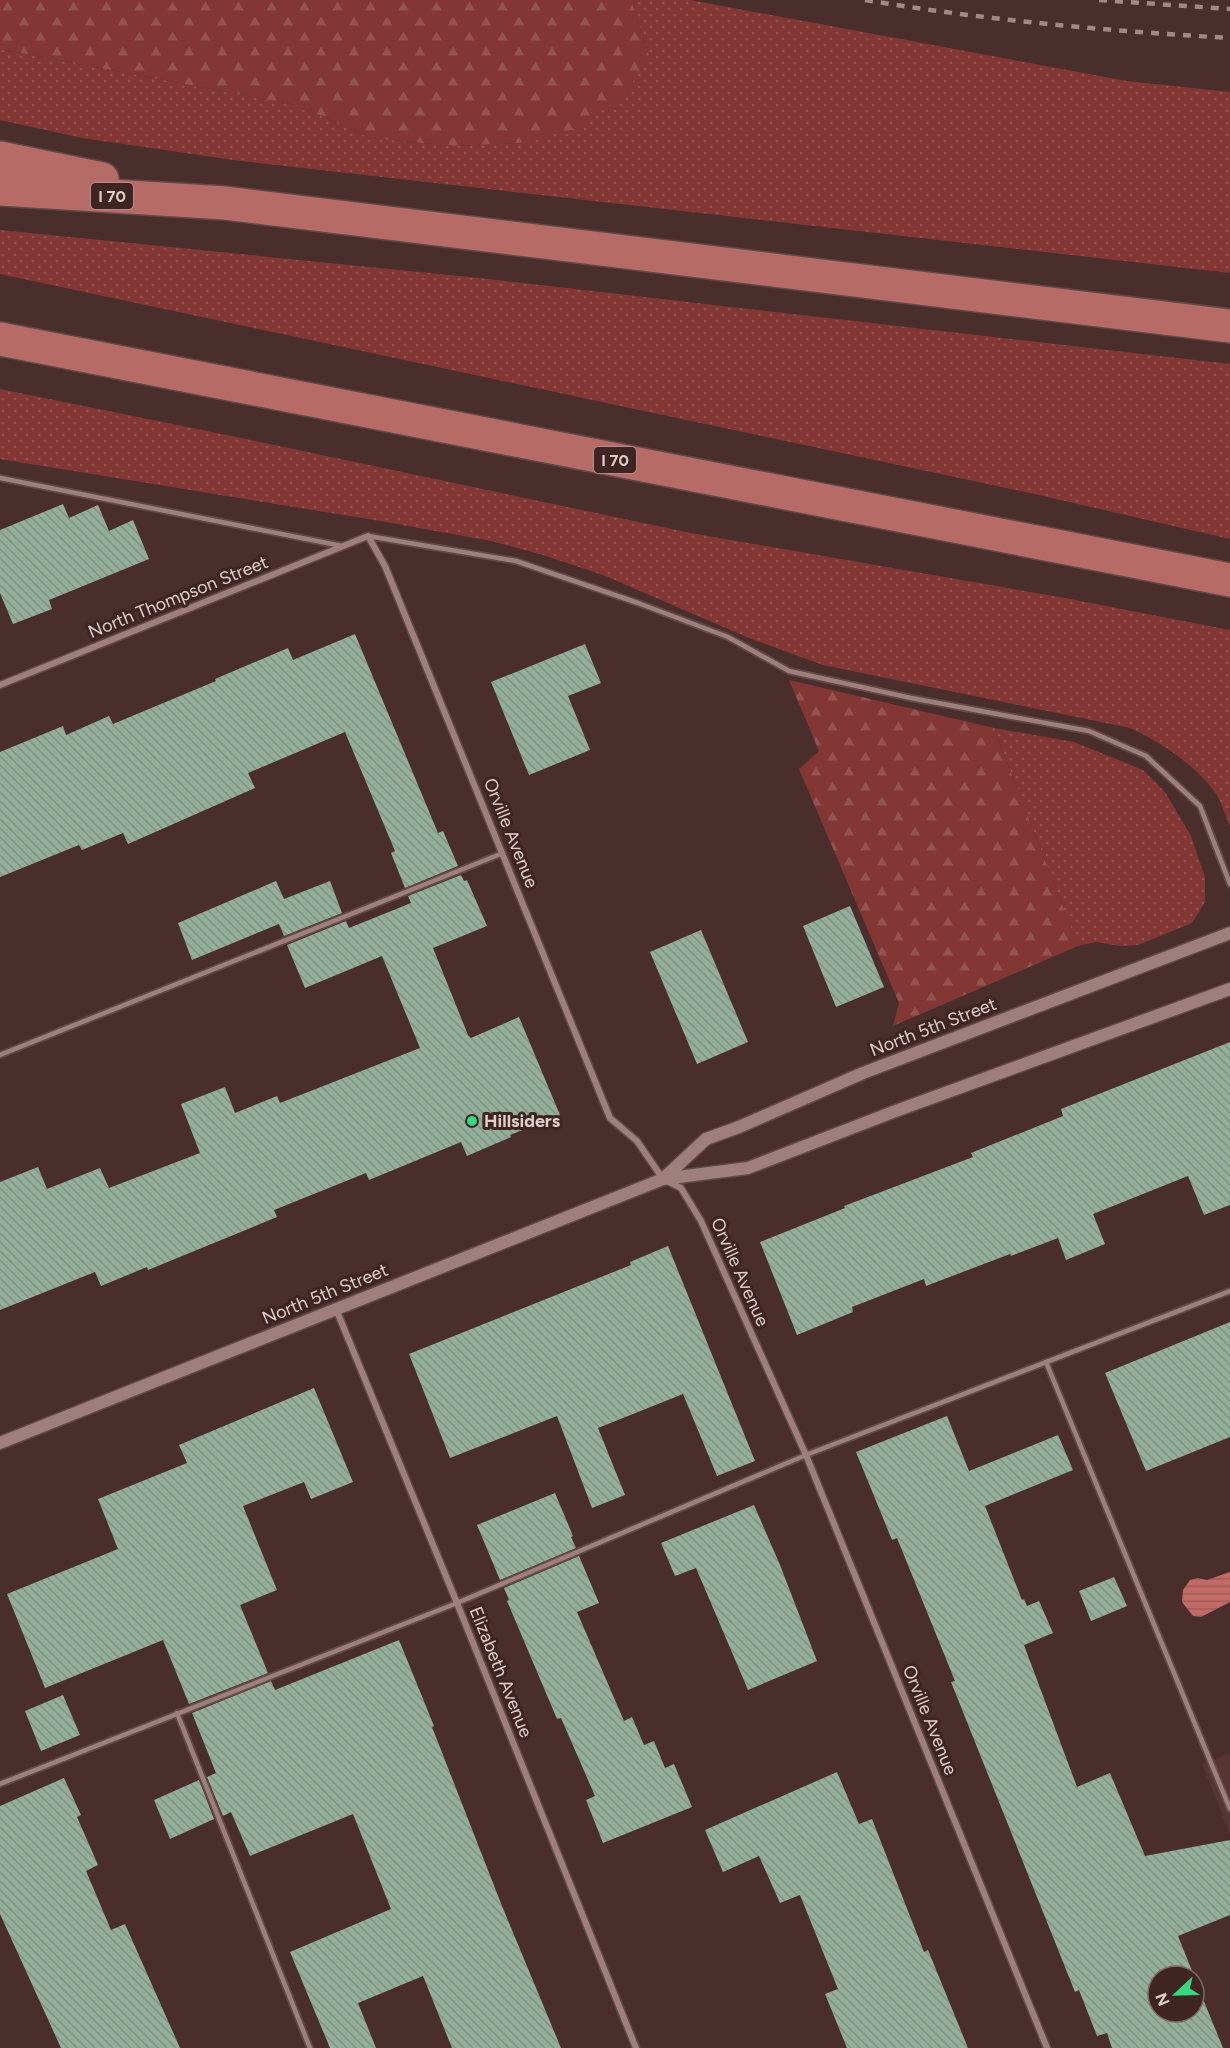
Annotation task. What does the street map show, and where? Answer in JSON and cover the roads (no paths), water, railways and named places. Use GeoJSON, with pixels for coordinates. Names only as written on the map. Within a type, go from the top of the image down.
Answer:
{"type":"FeatureCollection","features":[{"type":"Feature","properties":{"kind":"highway"},"geometry":{"type":"LineString","coordinates":[[0,158],[225,203]]}},
{"type":"Feature","properties":{"kind":"highway","name":"I 70"},"geometry":{"type":"LineString","coordinates":[[0,189],[225,203],[1230,326]]}},
{"type":"Feature","properties":{"kind":"highway","name":"I 70"},"geometry":{"type":"LineString","coordinates":[[0,339],[1230,580]]}},
{"type":"Feature","properties":{"kind":"main road","name":"North 5th Street"},"geometry":{"type":"LineString","coordinates":[[663,1179],[705,1139],[739,1127],[862,1073],[1230,933]]}},
{"type":"Feature","properties":{"kind":"main road","name":"North 5th Street"},"geometry":{"type":"LineString","coordinates":[[0,1443],[663,1179],[748,1168],[904,1108],[1230,989]]}},
{"type":"Feature","properties":{"kind":"street","name":"North Thompson Street"},"geometry":{"type":"LineString","coordinates":[[0,685],[368,536]]}},
{"type":"Feature","properties":{"kind":"street","name":"Orville Avenue"},"geometry":{"type":"LineString","coordinates":[[368,536],[385,566],[610,1118],[637,1141],[663,1179],[681,1188],[701,1221],[806,1455],[1047,2048]]}},
{"type":"Feature","properties":{"kind":"street","name":"Elizabeth Avenue"},"geometry":{"type":"LineString","coordinates":[[336,1309],[636,2048]]}},
{"type":"Feature","properties":{"kind":"lane"},"geometry":{"type":"LineString","coordinates":[[0,478],[344,547]]}},
{"type":"Feature","properties":{"kind":"lane"},"geometry":{"type":"LineString","coordinates":[[368,536],[516,561],[728,637],[789,671],[911,698],[1089,731],[1146,756],[1200,806],[1230,884]]}},
{"type":"Feature","properties":{"kind":"lane"},"geometry":{"type":"LineString","coordinates":[[0,1055],[503,853]]}},
{"type":"Feature","properties":{"kind":"lane"},"geometry":{"type":"LineString","coordinates":[[0,1784],[457,1603],[806,1455],[1230,1291]]}},
{"type":"Feature","properties":{"kind":"lane"},"geometry":{"type":"LineString","coordinates":[[1046,1362],[1230,1809]]}},
{"type":"Feature","properties":{"kind":"lane"},"geometry":{"type":"LineString","coordinates":[[177,1713],[310,2048]]}},
{"type":"Feature","properties":{"kind":"railway"},"geometry":{"type":"LineString","coordinates":[[865,0],[1047,24],[1230,38]]}},
{"type":"Feature","properties":{"kind":"railway"},"geometry":{"type":"LineString","coordinates":[[1099,0],[1230,9]]}},
{"type":"Feature","properties":{"kind":"place","name":"Hillsiders"},"geometry":{"type":"Point","coordinates":[472,1121]}}]}
